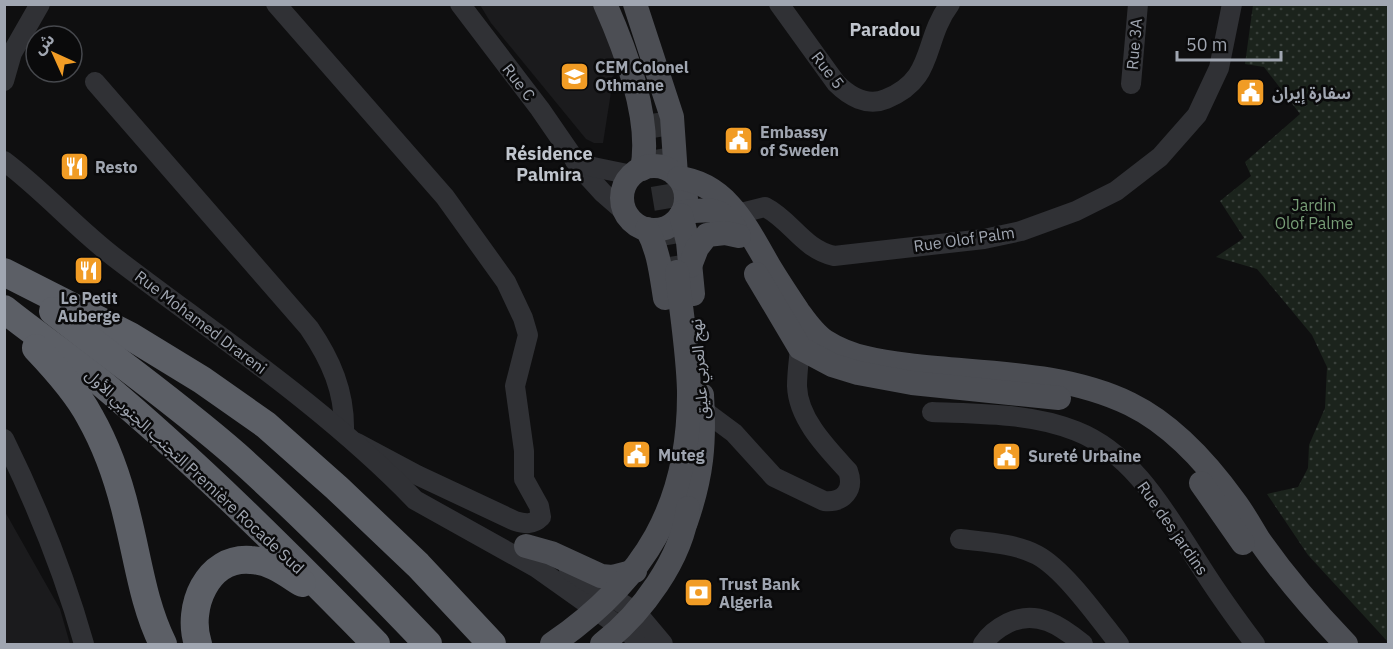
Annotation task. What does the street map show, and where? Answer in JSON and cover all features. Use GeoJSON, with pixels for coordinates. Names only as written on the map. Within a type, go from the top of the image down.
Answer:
{"type":"FeatureCollection","features":[{"type":"Feature","properties":{"kind":"highway","name":"التجنب الجنوبي الأول Première Rocade Sud"},"geometry":{"type":"LineString","coordinates":[[4,272],[167,398],[237,456],[369,583],[428,645]]}},
{"type":"Feature","properties":{"kind":"highway"},"geometry":{"type":"LineString","coordinates":[[4,272],[130,336],[202,380],[266,425],[418,565],[492,645]]}},
{"type":"Feature","properties":{"kind":"highway","name":"التجنب الجنوبي الأول Première Rocade Sud"},"geometry":{"type":"LineString","coordinates":[[4,311],[97,379],[135,412],[298,564],[376,645]]}},
{"type":"Feature","properties":{"kind":"highway"},"geometry":{"type":"LineString","coordinates":[[4,311],[55,370],[90,416],[99,434],[120,489],[151,617],[163,645]]}},
{"type":"Feature","properties":{"kind":"highway"},"geometry":{"type":"LineString","coordinates":[[198,645],[195,611],[199,597],[206,583],[217,570],[232,561],[252,560],[276,567],[334,603]]}},
{"type":"Feature","properties":{"kind":"main road"},"geometry":{"type":"LineString","coordinates":[[605,4],[629,68],[643,135],[644,158],[637,172],[627,182],[623,192],[626,213],[632,222],[655,230],[667,228],[682,214],[709,210],[720,212],[730,221],[737,219]]}},
{"type":"Feature","properties":{"kind":"main road"},"geometry":{"type":"LineString","coordinates":[[622,4],[637,47],[647,94]]}},
{"type":"Feature","properties":{"kind":"main road"},"geometry":{"type":"LineString","coordinates":[[635,4],[685,152],[713,181],[780,285],[812,330],[824,341],[848,353],[897,363],[1063,382],[1129,403],[1152,416],[1179,438],[1206,465],[1236,503],[1259,540],[1290,580],[1346,645]]}},
{"type":"Feature","properties":{"kind":"main road"},"geometry":{"type":"LineString","coordinates":[[672,117],[677,176],[685,189],[686,197],[682,214],[688,242],[683,269]]}},
{"type":"Feature","properties":{"kind":"main road"},"geometry":{"type":"LineString","coordinates":[[637,172],[660,166],[677,176],[702,184],[737,219],[764,290],[800,348],[825,362],[858,373],[912,383],[1068,399],[1130,422],[1154,436],[1197,478],[1263,569],[1326,645]]}},
{"type":"Feature","properties":{"kind":"main road"},"geometry":{"type":"LineString","coordinates":[[683,269],[707,236],[725,233],[737,219]]}},
{"type":"Feature","properties":{"kind":"main road","name":"نهج العربي عليق"},"geometry":{"type":"LineString","coordinates":[[552,645],[604,603],[635,570],[677,518],[674,460],[676,423],[671,343],[661,267],[647,229]]}},
{"type":"Feature","properties":{"kind":"main road","name":"نهج العربي عليق"},"geometry":{"type":"LineString","coordinates":[[602,645],[629,621],[662,576],[677,518],[676,491],[696,401],[683,269]]}},
{"type":"Feature","properties":{"kind":"main road"},"geometry":{"type":"LineString","coordinates":[[526,546],[551,553],[601,576],[612,577],[635,570]]}},
{"type":"Feature","properties":{"kind":"street"},"geometry":{"type":"LineString","coordinates":[[4,81],[12,53],[40,4]]}},
{"type":"Feature","properties":{"kind":"street"},"geometry":{"type":"LineString","coordinates":[[95,81],[309,328],[321,345],[337,380],[350,437],[417,475],[515,521],[534,523],[541,517],[539,506],[525,479],[524,451],[515,386],[528,335],[523,318],[506,282],[446,197],[276,4]]}},
{"type":"Feature","properties":{"kind":"street","name":"Rue C"},"geometry":{"type":"LineString","coordinates":[[460,4],[540,109],[575,161],[603,193],[626,213]]}},
{"type":"Feature","properties":{"kind":"street","name":"Rue 5"},"geometry":{"type":"LineString","coordinates":[[779,4],[836,83],[846,92],[866,101],[881,101],[904,90],[916,80],[924,66],[937,26],[950,4]]}},
{"type":"Feature","properties":{"kind":"street","name":"Rue 3A"},"geometry":{"type":"LineString","coordinates":[[1131,84],[1138,4]]}},
{"type":"Feature","properties":{"kind":"street","name":"Rue Olof Palm"},"geometry":{"type":"LineString","coordinates":[[737,219],[745,212],[765,207],[786,221],[810,246],[821,253],[834,256],[984,239],[1021,231],[1076,211],[1116,191],[1160,157],[1197,115],[1219,68],[1232,4]]}},
{"type":"Feature","properties":{"kind":"street","name":"Rue Mohamed Drareni"},"geometry":{"type":"LineString","coordinates":[[4,161],[39,188],[100,247],[350,437],[415,500],[604,603]]}},
{"type":"Feature","properties":{"kind":"street"},"geometry":{"type":"LineString","coordinates":[[575,161],[593,167],[637,172]]}},
{"type":"Feature","properties":{"kind":"street"},"geometry":{"type":"LineString","coordinates":[[696,401],[734,433],[774,477],[824,501],[832,502],[844,497],[850,483],[848,471],[812,426],[799,399],[797,386],[800,348]]}},
{"type":"Feature","properties":{"kind":"street","name":"Rue des jardins"},"geometry":{"type":"LineString","coordinates":[[933,412],[1046,421],[1075,430],[1107,447],[1125,462],[1157,501],[1255,645]]}},
{"type":"Feature","properties":{"kind":"street"},"geometry":{"type":"LineString","coordinates":[[4,439],[27,486],[64,577],[84,645]]}},
{"type":"Feature","properties":{"kind":"street"},"geometry":{"type":"LineString","coordinates":[[399,482],[421,490],[468,518],[526,546],[663,645]]}},
{"type":"Feature","properties":{"kind":"street"},"geometry":{"type":"LineString","coordinates":[[960,539],[1017,548],[1038,556],[1081,596],[1119,645]]}},
{"type":"Feature","properties":{"kind":"street"},"geometry":{"type":"LineString","coordinates":[[983,645],[1003,625],[1024,617],[1035,617],[1060,627],[1083,645]]}},
{"type":"Feature","properties":{"kind":"street"},"geometry":{"type":"LineString","coordinates":[[629,621],[644,645]]}},
{"type":"Feature","properties":{"kind":"shaded area","name":"CEM Colonel Othmane"},"geometry":{"type":"Polygon","coordinates":[[[480,5],[601,5],[617,54],[603,143],[594,143],[586,139],[491,23],[480,5]]]}},
{"type":"Feature","properties":{"kind":"shaded area"},"geometry":{"type":"Polygon","coordinates":[[[4,510],[60,609],[70,644],[5,644],[4,510]]]}},
{"type":"Feature","properties":{"kind":"green space","name":"Jardin Olof Palme"},"geometry":{"type":"Polygon","coordinates":[[[1253,5],[1388,5],[1388,642],[1308,555],[1267,494],[1298,487],[1308,468],[1309,445],[1325,408],[1327,367],[1312,335],[1257,269],[1216,257],[1244,238],[1220,201],[1251,176],[1245,162],[1300,114],[1264,67],[1245,64],[1253,5]]]}},
{"type":"Feature","properties":{"kind":"tunnel"},"geometry":{"type":"LineString","coordinates":[[651,114],[677,272]]}},
{"type":"Feature","properties":{"kind":"place","name":"CEM Colonel Othmane"},"geometry":{"type":"Point","coordinates":[574,76]}},
{"type":"Feature","properties":{"kind":"place","name":"سفارة إيران"},"geometry":{"type":"Point","coordinates":[1251,93]}},
{"type":"Feature","properties":{"kind":"place","name":"Embassy of Sweden"},"geometry":{"type":"Point","coordinates":[739,141]}},
{"type":"Feature","properties":{"kind":"place","name":"Resto"},"geometry":{"type":"Point","coordinates":[74,167]}},
{"type":"Feature","properties":{"kind":"place","name":"Le Petit Auberge"},"geometry":{"type":"Point","coordinates":[89,270]}},
{"type":"Feature","properties":{"kind":"place","name":"Muteg"},"geometry":{"type":"Point","coordinates":[637,455]}},
{"type":"Feature","properties":{"kind":"place","name":"Sureté Urbaine"},"geometry":{"type":"Point","coordinates":[1007,456]}},
{"type":"Feature","properties":{"kind":"place","name":"Trust Bank Algeria"},"geometry":{"type":"Point","coordinates":[698,593]}},
{"type":"Feature","properties":{"kind":"district","name":"Paradou"},"geometry":{"type":"Point","coordinates":[885,29]}},
{"type":"Feature","properties":{"kind":"district","name":"Résidence Palmira"},"geometry":{"type":"Point","coordinates":[549,163]}}]}
